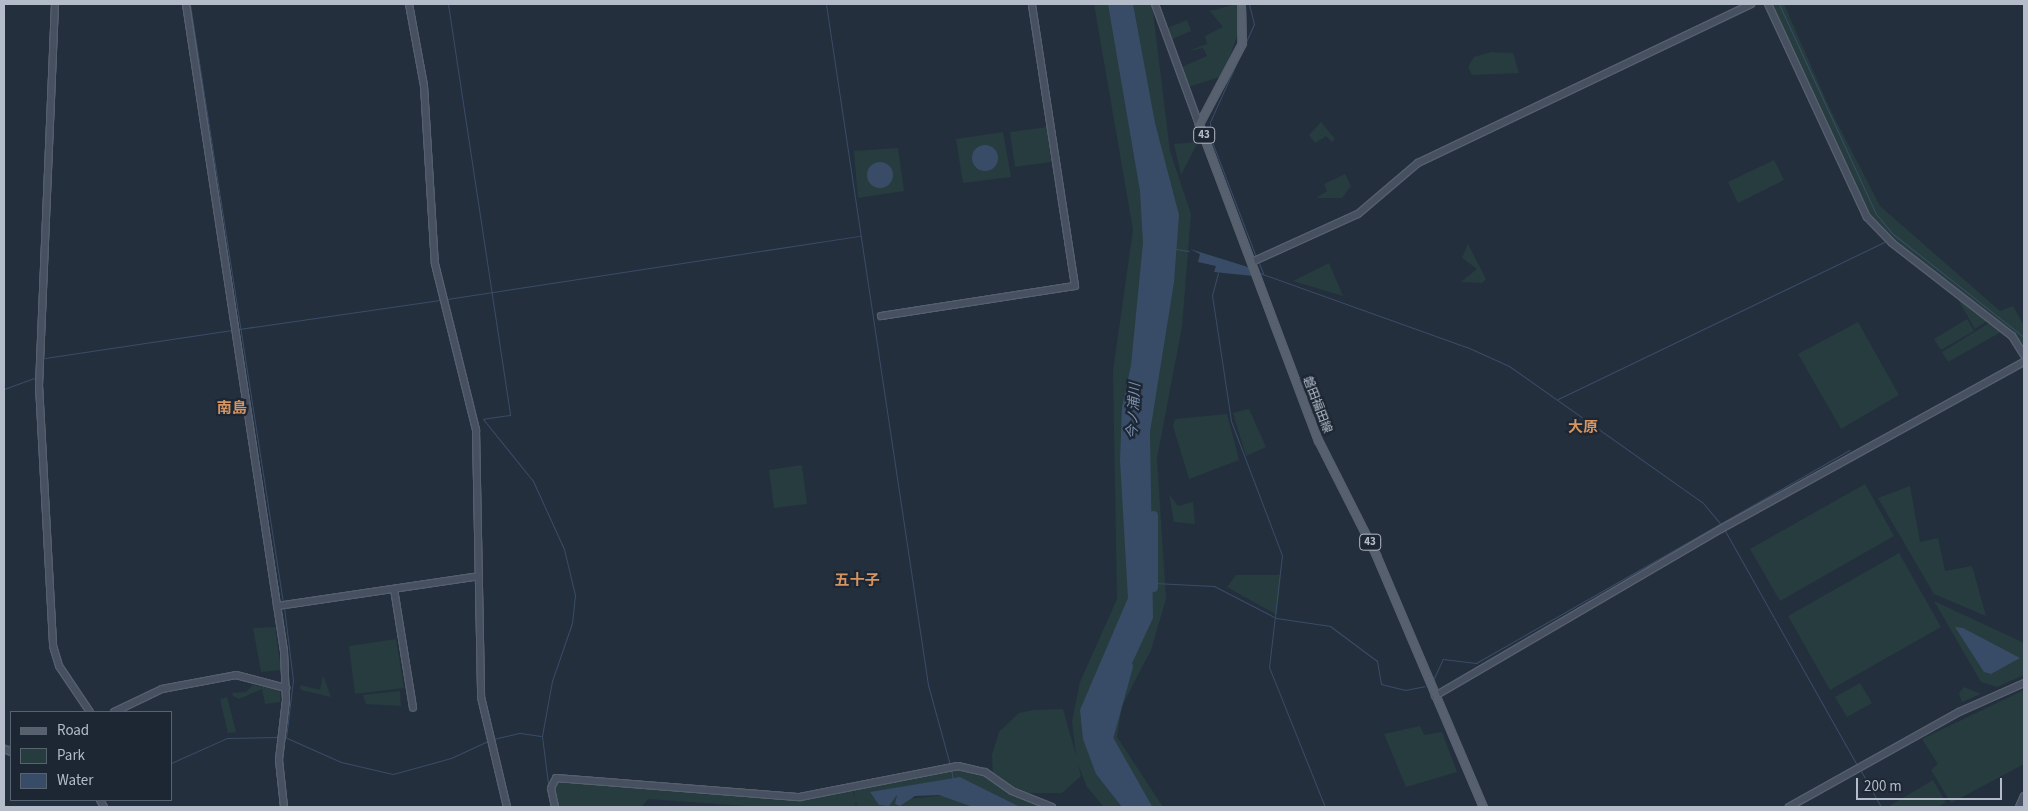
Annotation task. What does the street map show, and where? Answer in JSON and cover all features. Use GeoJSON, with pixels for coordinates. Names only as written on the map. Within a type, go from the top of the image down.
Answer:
{"type":"FeatureCollection","features":[{"type":"Feature","properties":{"kind":"main road","name":"43"},"geometry":{"type":"LineString","coordinates":[[1199,124],[1242,43],[1241,4]]}},
{"type":"Feature","properties":{"kind":"main road","name":"磐田福田線"},"geometry":{"type":"LineString","coordinates":[[1199,124],[1318,440],[1369,540],[1483,807]]}},
{"type":"Feature","properties":{"kind":"street"},"geometry":{"type":"LineString","coordinates":[[55,4],[39,394],[53,646],[59,666],[89,711]]}},
{"type":"Feature","properties":{"kind":"street"},"geometry":{"type":"LineString","coordinates":[[186,4],[277,606],[286,688],[282,737],[284,807]]}},
{"type":"Feature","properties":{"kind":"street"},"geometry":{"type":"LineString","coordinates":[[409,4],[424,86],[435,264],[476,430],[481,697],[508,807]]}},
{"type":"Feature","properties":{"kind":"street"},"geometry":{"type":"LineString","coordinates":[[880,316],[1075,286],[1032,4]]}},
{"type":"Feature","properties":{"kind":"street"},"geometry":{"type":"LineString","coordinates":[[1155,4],[1199,124]]}},
{"type":"Feature","properties":{"kind":"street"},"geometry":{"type":"LineString","coordinates":[[1255,270],[1358,214],[1418,163],[1751,4]]}},
{"type":"Feature","properties":{"kind":"street"},"geometry":{"type":"LineString","coordinates":[[1768,4],[1867,217],[1892,243],[2012,336],[2024,355]]}},
{"type":"Feature","properties":{"kind":"street"},"geometry":{"type":"LineString","coordinates":[[1435,696],[1724,528],[2024,362]]}},
{"type":"Feature","properties":{"kind":"street"},"geometry":{"type":"LineString","coordinates":[[277,606],[479,576]]}},
{"type":"Feature","properties":{"kind":"street"},"geometry":{"type":"LineString","coordinates":[[394,589],[412,707]]}},
{"type":"Feature","properties":{"kind":"street"},"geometry":{"type":"LineString","coordinates":[[116,711],[162,689],[219,678],[243,676],[286,688]]}},
{"type":"Feature","properties":{"kind":"street"},"geometry":{"type":"LineString","coordinates":[[1789,807],[1959,712],[2024,683]]}},
{"type":"Feature","properties":{"kind":"street"},"geometry":{"type":"LineString","coordinates":[[556,807],[551,788],[556,778],[800,797],[958,766],[985,772],[1012,791],[1052,807]]}},
{"type":"Feature","properties":{"kind":"street"},"geometry":{"type":"LineString","coordinates":[[2019,807],[2024,796]]}},
{"type":"Feature","properties":{"kind":"green space"},"geometry":{"type":"Polygon","coordinates":[[[1094,4],[1152,4],[1170,151],[1191,214],[1182,327],[1157,458],[1166,599],[1151,650],[1122,706],[1117,737],[1163,807],[1104,807],[1087,787],[1078,764],[1081,776],[1062,793],[1028,793],[996,779],[1043,807],[1019,807],[960,777],[870,793],[905,799],[949,795],[973,807],[857,807],[856,802],[855,807],[760,807],[648,799],[642,807],[555,807],[553,781],[800,800],[852,788],[855,799],[854,788],[943,770],[968,770],[993,777],[992,755],[999,732],[1019,713],[1034,710],[1063,709],[1076,755],[1072,721],[1080,682],[1117,599],[1113,371],[1133,230],[1094,4]]]}},
{"type":"Feature","properties":{"kind":"green space"},"geometry":{"type":"Polygon","coordinates":[[[1237,4],[1240,28],[1223,76],[1188,87],[1182,67],[1207,56],[1203,48],[1188,51],[1207,44],[1205,36],[1223,27],[1210,11],[1237,4]]]}},
{"type":"Feature","properties":{"kind":"green space"},"geometry":{"type":"Polygon","coordinates":[[[1768,4],[1784,4],[1829,107],[1880,206],[2000,311],[2013,306],[2024,326],[2024,355],[2006,331],[1869,219],[1768,4]]]}},
{"type":"Feature","properties":{"kind":"green space"},"geometry":{"type":"Polygon","coordinates":[[[1187,20],[1191,31],[1168,41],[1165,29],[1187,20]]]}},
{"type":"Feature","properties":{"kind":"green space"},"geometry":{"type":"Polygon","coordinates":[[[1491,52],[1513,53],[1519,73],[1472,75],[1468,67],[1474,57],[1491,52]]]}},
{"type":"Feature","properties":{"kind":"green space"},"geometry":{"type":"Polygon","coordinates":[[[1321,122],[1335,139],[1332,142],[1326,136],[1315,143],[1309,135],[1321,122]]]}},
{"type":"Feature","properties":{"kind":"green space"},"geometry":{"type":"Polygon","coordinates":[[[1047,127],[1051,162],[1015,167],[1010,132],[1047,127]]]}},
{"type":"Feature","properties":{"kind":"green space"},"geometry":{"type":"Polygon","coordinates":[[[1003,132],[1011,177],[963,183],[956,139],[1003,132]]]}},
{"type":"Feature","properties":{"kind":"green space"},"geometry":{"type":"Polygon","coordinates":[[[1198,142],[1181,175],[1174,144],[1198,142]]]}},
{"type":"Feature","properties":{"kind":"green space"},"geometry":{"type":"Polygon","coordinates":[[[898,148],[904,191],[858,198],[854,151],[898,148]]]}},
{"type":"Feature","properties":{"kind":"green space"},"geometry":{"type":"Polygon","coordinates":[[[1774,160],[1784,180],[1738,203],[1728,182],[1774,160]]]}},
{"type":"Feature","properties":{"kind":"green space"},"geometry":{"type":"Polygon","coordinates":[[[1345,174],[1351,186],[1342,198],[1316,198],[1327,191],[1324,184],[1345,174]]]}},
{"type":"Feature","properties":{"kind":"green space"},"geometry":{"type":"Polygon","coordinates":[[[1468,244],[1486,279],[1482,283],[1461,282],[1477,269],[1462,258],[1468,244]]]}},
{"type":"Feature","properties":{"kind":"green space"},"geometry":{"type":"Polygon","coordinates":[[[1329,263],[1343,296],[1293,281],[1329,263]]]}},
{"type":"Feature","properties":{"kind":"green space"},"geometry":{"type":"Polygon","coordinates":[[[1956,296],[1987,321],[1975,329],[1956,296]]]}},
{"type":"Feature","properties":{"kind":"green space"},"geometry":{"type":"Polygon","coordinates":[[[1967,319],[1974,331],[1941,350],[1934,339],[1967,319]]]}},
{"type":"Feature","properties":{"kind":"green space"},"geometry":{"type":"Polygon","coordinates":[[[1858,322],[1899,395],[1841,429],[1798,354],[1858,322]]]}},
{"type":"Feature","properties":{"kind":"green space"},"geometry":{"type":"Polygon","coordinates":[[[1989,323],[2001,332],[1948,362],[1942,352],[1989,323]]]}},
{"type":"Feature","properties":{"kind":"green space"},"geometry":{"type":"Polygon","coordinates":[[[1249,409],[1266,447],[1246,456],[1233,413],[1249,409]]]}},
{"type":"Feature","properties":{"kind":"green space"},"geometry":{"type":"Polygon","coordinates":[[[1227,414],[1239,460],[1189,479],[1173,426],[1175,419],[1227,414]]]}},
{"type":"Feature","properties":{"kind":"green space"},"geometry":{"type":"Polygon","coordinates":[[[802,465],[807,504],[774,508],[769,470],[802,465]]]}},
{"type":"Feature","properties":{"kind":"green space"},"geometry":{"type":"Polygon","coordinates":[[[1865,484],[1894,536],[1780,601],[1750,549],[1865,484]]]}},
{"type":"Feature","properties":{"kind":"green space"},"geometry":{"type":"Polygon","coordinates":[[[1910,486],[1920,542],[1938,538],[1945,571],[1972,566],[1986,616],[1934,594],[1878,498],[1910,486]]]}},
{"type":"Feature","properties":{"kind":"green space"},"geometry":{"type":"Polygon","coordinates":[[[1169,494],[1178,506],[1193,502],[1195,524],[1174,522],[1169,494]]]}},
{"type":"Feature","properties":{"kind":"green space"},"geometry":{"type":"Polygon","coordinates":[[[1899,553],[1941,627],[1830,690],[1788,616],[1899,553]]]}},
{"type":"Feature","properties":{"kind":"green space"},"geometry":{"type":"Polygon","coordinates":[[[1236,575],[1281,575],[1277,615],[1227,587],[1236,575]]]}},
{"type":"Feature","properties":{"kind":"green space"},"geometry":{"type":"Polygon","coordinates":[[[1934,601],[2024,643],[2024,675],[1997,687],[1981,682],[1934,601]]]}},
{"type":"Feature","properties":{"kind":"green space"},"geometry":{"type":"Polygon","coordinates":[[[275,627],[281,670],[261,672],[253,628],[275,627]]]}},
{"type":"Feature","properties":{"kind":"green space"},"geometry":{"type":"Polygon","coordinates":[[[396,639],[404,688],[355,694],[349,646],[396,639]]]}},
{"type":"Feature","properties":{"kind":"green space"},"geometry":{"type":"Polygon","coordinates":[[[323,675],[331,697],[301,690],[300,685],[320,690],[323,675]]]}},
{"type":"Feature","properties":{"kind":"green space"},"geometry":{"type":"Polygon","coordinates":[[[1860,683],[1872,703],[1847,717],[1835,697],[1860,683]]]}},
{"type":"Feature","properties":{"kind":"green space"},"geometry":{"type":"Polygon","coordinates":[[[253,685],[280,690],[280,702],[265,704],[262,689],[239,699],[233,696],[232,693],[246,692],[253,685]]]}},
{"type":"Feature","properties":{"kind":"green space"},"geometry":{"type":"Polygon","coordinates":[[[1964,687],[1981,694],[1962,702],[1959,693],[1964,687]]]}},
{"type":"Feature","properties":{"kind":"green space"},"geometry":{"type":"Polygon","coordinates":[[[2024,690],[2024,764],[1951,803],[1931,770],[1938,764],[1922,739],[2024,690]]]}},
{"type":"Feature","properties":{"kind":"green space"},"geometry":{"type":"Polygon","coordinates":[[[400,691],[401,706],[366,704],[363,695],[400,691]]]}},
{"type":"Feature","properties":{"kind":"green space"},"geometry":{"type":"Polygon","coordinates":[[[227,697],[236,732],[228,733],[220,699],[227,697]]]}},
{"type":"Feature","properties":{"kind":"green space"},"geometry":{"type":"Polygon","coordinates":[[[1420,726],[1424,735],[1442,732],[1457,772],[1406,787],[1384,734],[1420,726]]]}},
{"type":"Feature","properties":{"kind":"green space"},"geometry":{"type":"Polygon","coordinates":[[[1933,780],[1946,803],[1937,807],[1888,807],[1933,780]]]}},
{"type":"Feature","properties":{"kind":"water"},"geometry":{"type":"Polygon","coordinates":[[[1108,4],[1133,4],[1155,123],[1179,215],[1174,282],[1150,432],[1153,618],[1115,700],[1108,737],[1149,807],[1122,807],[1096,774],[1083,739],[1080,710],[1128,598],[1120,460],[1122,407],[1131,365],[1143,243],[1140,191],[1108,4]]]}},
{"type":"Feature","properties":{"kind":"water"},"geometry":{"type":"Polygon","coordinates":[[[985,145],[994,149],[998,158],[994,167],[985,171],[976,167],[972,158],[976,149],[985,145]]]}},
{"type":"Feature","properties":{"kind":"water"},"geometry":{"type":"Polygon","coordinates":[[[880,162],[889,166],[893,175],[889,184],[880,188],[871,184],[867,175],[871,166],[880,162]]]}},
{"type":"Feature","properties":{"kind":"water"},"geometry":{"type":"Polygon","coordinates":[[[1190,249],[1251,268],[1253,276],[1214,272],[1216,266],[1198,262],[1200,254],[1190,249]]]}},
{"type":"Feature","properties":{"kind":"water"},"geometry":{"type":"Polygon","coordinates":[[[1955,627],[1963,628],[2020,658],[1991,674],[1984,672],[1955,627]]]}},
{"type":"Feature","properties":{"kind":"water"},"geometry":{"type":"Polygon","coordinates":[[[960,777],[1020,807],[973,807],[939,795],[915,796],[900,806],[895,804],[897,795],[889,806],[879,805],[870,792],[960,777]]]}},
{"type":"Feature","properties":{"kind":"waterway"},"geometry":{"type":"LineString","coordinates":[[190,4],[283,603]]}},
{"type":"Feature","properties":{"kind":"waterway"},"geometry":{"type":"LineString","coordinates":[[448,4],[510,415],[483,419],[533,481],[564,549],[575,595],[572,623],[552,681],[542,736],[551,807]]}},
{"type":"Feature","properties":{"kind":"waterway"},"geometry":{"type":"LineString","coordinates":[[826,4],[928,685],[950,765]]}},
{"type":"Feature","properties":{"kind":"waterway"},"geometry":{"type":"LineString","coordinates":[[1249,4],[1254,24],[1210,122],[1211,139],[1256,257]]}},
{"type":"Feature","properties":{"kind":"waterway"},"geometry":{"type":"LineString","coordinates":[[1779,4],[1876,214],[1893,234],[2024,337]]}},
{"type":"Feature","properties":{"kind":"waterway"},"geometry":{"type":"LineString","coordinates":[[447,299],[861,236]]}},
{"type":"Feature","properties":{"kind":"waterway"},"geometry":{"type":"LineString","coordinates":[[1558,399],[1884,242]]}},
{"type":"Feature","properties":{"kind":"waterway"},"geometry":{"type":"LineString","coordinates":[[1176,249],[1189,251]]}},
{"type":"Feature","properties":{"kind":"waterway"},"geometry":{"type":"LineString","coordinates":[[1259,263],[1263,273]]}},
{"type":"Feature","properties":{"kind":"waterway"},"geometry":{"type":"LineString","coordinates":[[1257,272],[1467,347],[1509,366],[1703,503],[1722,526]]}},
{"type":"Feature","properties":{"kind":"waterway"},"geometry":{"type":"LineString","coordinates":[[1218,273],[1212,295],[1231,421],[1282,555],[1269,667],[1325,807]]}},
{"type":"Feature","properties":{"kind":"waterway"},"geometry":{"type":"LineString","coordinates":[[239,329],[440,300]]}},
{"type":"Feature","properties":{"kind":"waterway"},"geometry":{"type":"LineString","coordinates":[[45,358],[232,330]]}},
{"type":"Feature","properties":{"kind":"waterway"},"geometry":{"type":"LineString","coordinates":[[4,389],[34,378]]}},
{"type":"Feature","properties":{"kind":"waterway"},"geometry":{"type":"LineString","coordinates":[[1433,680],[1443,659],[1476,663],[1850,450]]}},
{"type":"Feature","properties":{"kind":"waterway","name":"今ノ浦川"},"geometry":{"type":"LineString","coordinates":[[1153,515],[1153,587]]}},
{"type":"Feature","properties":{"kind":"waterway"},"geometry":{"type":"LineString","coordinates":[[1724,529],[1857,765]]}},
{"type":"Feature","properties":{"kind":"waterway"},"geometry":{"type":"LineString","coordinates":[[1154,583],[1214,586],[1276,618],[1330,626],[1377,661],[1381,684],[1405,690],[1425,686]]}},
{"type":"Feature","properties":{"kind":"waterway"},"geometry":{"type":"LineString","coordinates":[[284,607],[293,680],[286,738]]}},
{"type":"Feature","properties":{"kind":"waterway","name":"今ノ浦川"},"geometry":{"type":"LineString","coordinates":[[1128,666],[1108,738],[1147,807]]}},
{"type":"Feature","properties":{"kind":"waterway"},"geometry":{"type":"LineString","coordinates":[[4,699],[4,715]]}},
{"type":"Feature","properties":{"kind":"waterway"},"geometry":{"type":"LineString","coordinates":[[493,739],[520,733],[541,736]]}},
{"type":"Feature","properties":{"kind":"waterway"},"geometry":{"type":"LineString","coordinates":[[172,763],[227,738],[278,737]]}},
{"type":"Feature","properties":{"kind":"waterway"},"geometry":{"type":"LineString","coordinates":[[287,738],[341,762],[393,774],[451,758],[490,740]]}},
{"type":"Feature","properties":{"kind":"waterway"},"geometry":{"type":"LineString","coordinates":[[4,744],[10,746]]}},
{"type":"Feature","properties":{"kind":"waterway"},"geometry":{"type":"LineString","coordinates":[[951,769],[953,780]]}},
{"type":"Feature","properties":{"kind":"waterway"},"geometry":{"type":"LineString","coordinates":[[1861,771],[1881,807]]}},
{"type":"Feature","properties":{"kind":"district","name":"南島"},"geometry":{"type":"Point","coordinates":[232,409]}},
{"type":"Feature","properties":{"kind":"district","name":"大原"},"geometry":{"type":"Point","coordinates":[1583,428]}},
{"type":"Feature","properties":{"kind":"district","name":"五十子"},"geometry":{"type":"Point","coordinates":[857,581]}}]}
